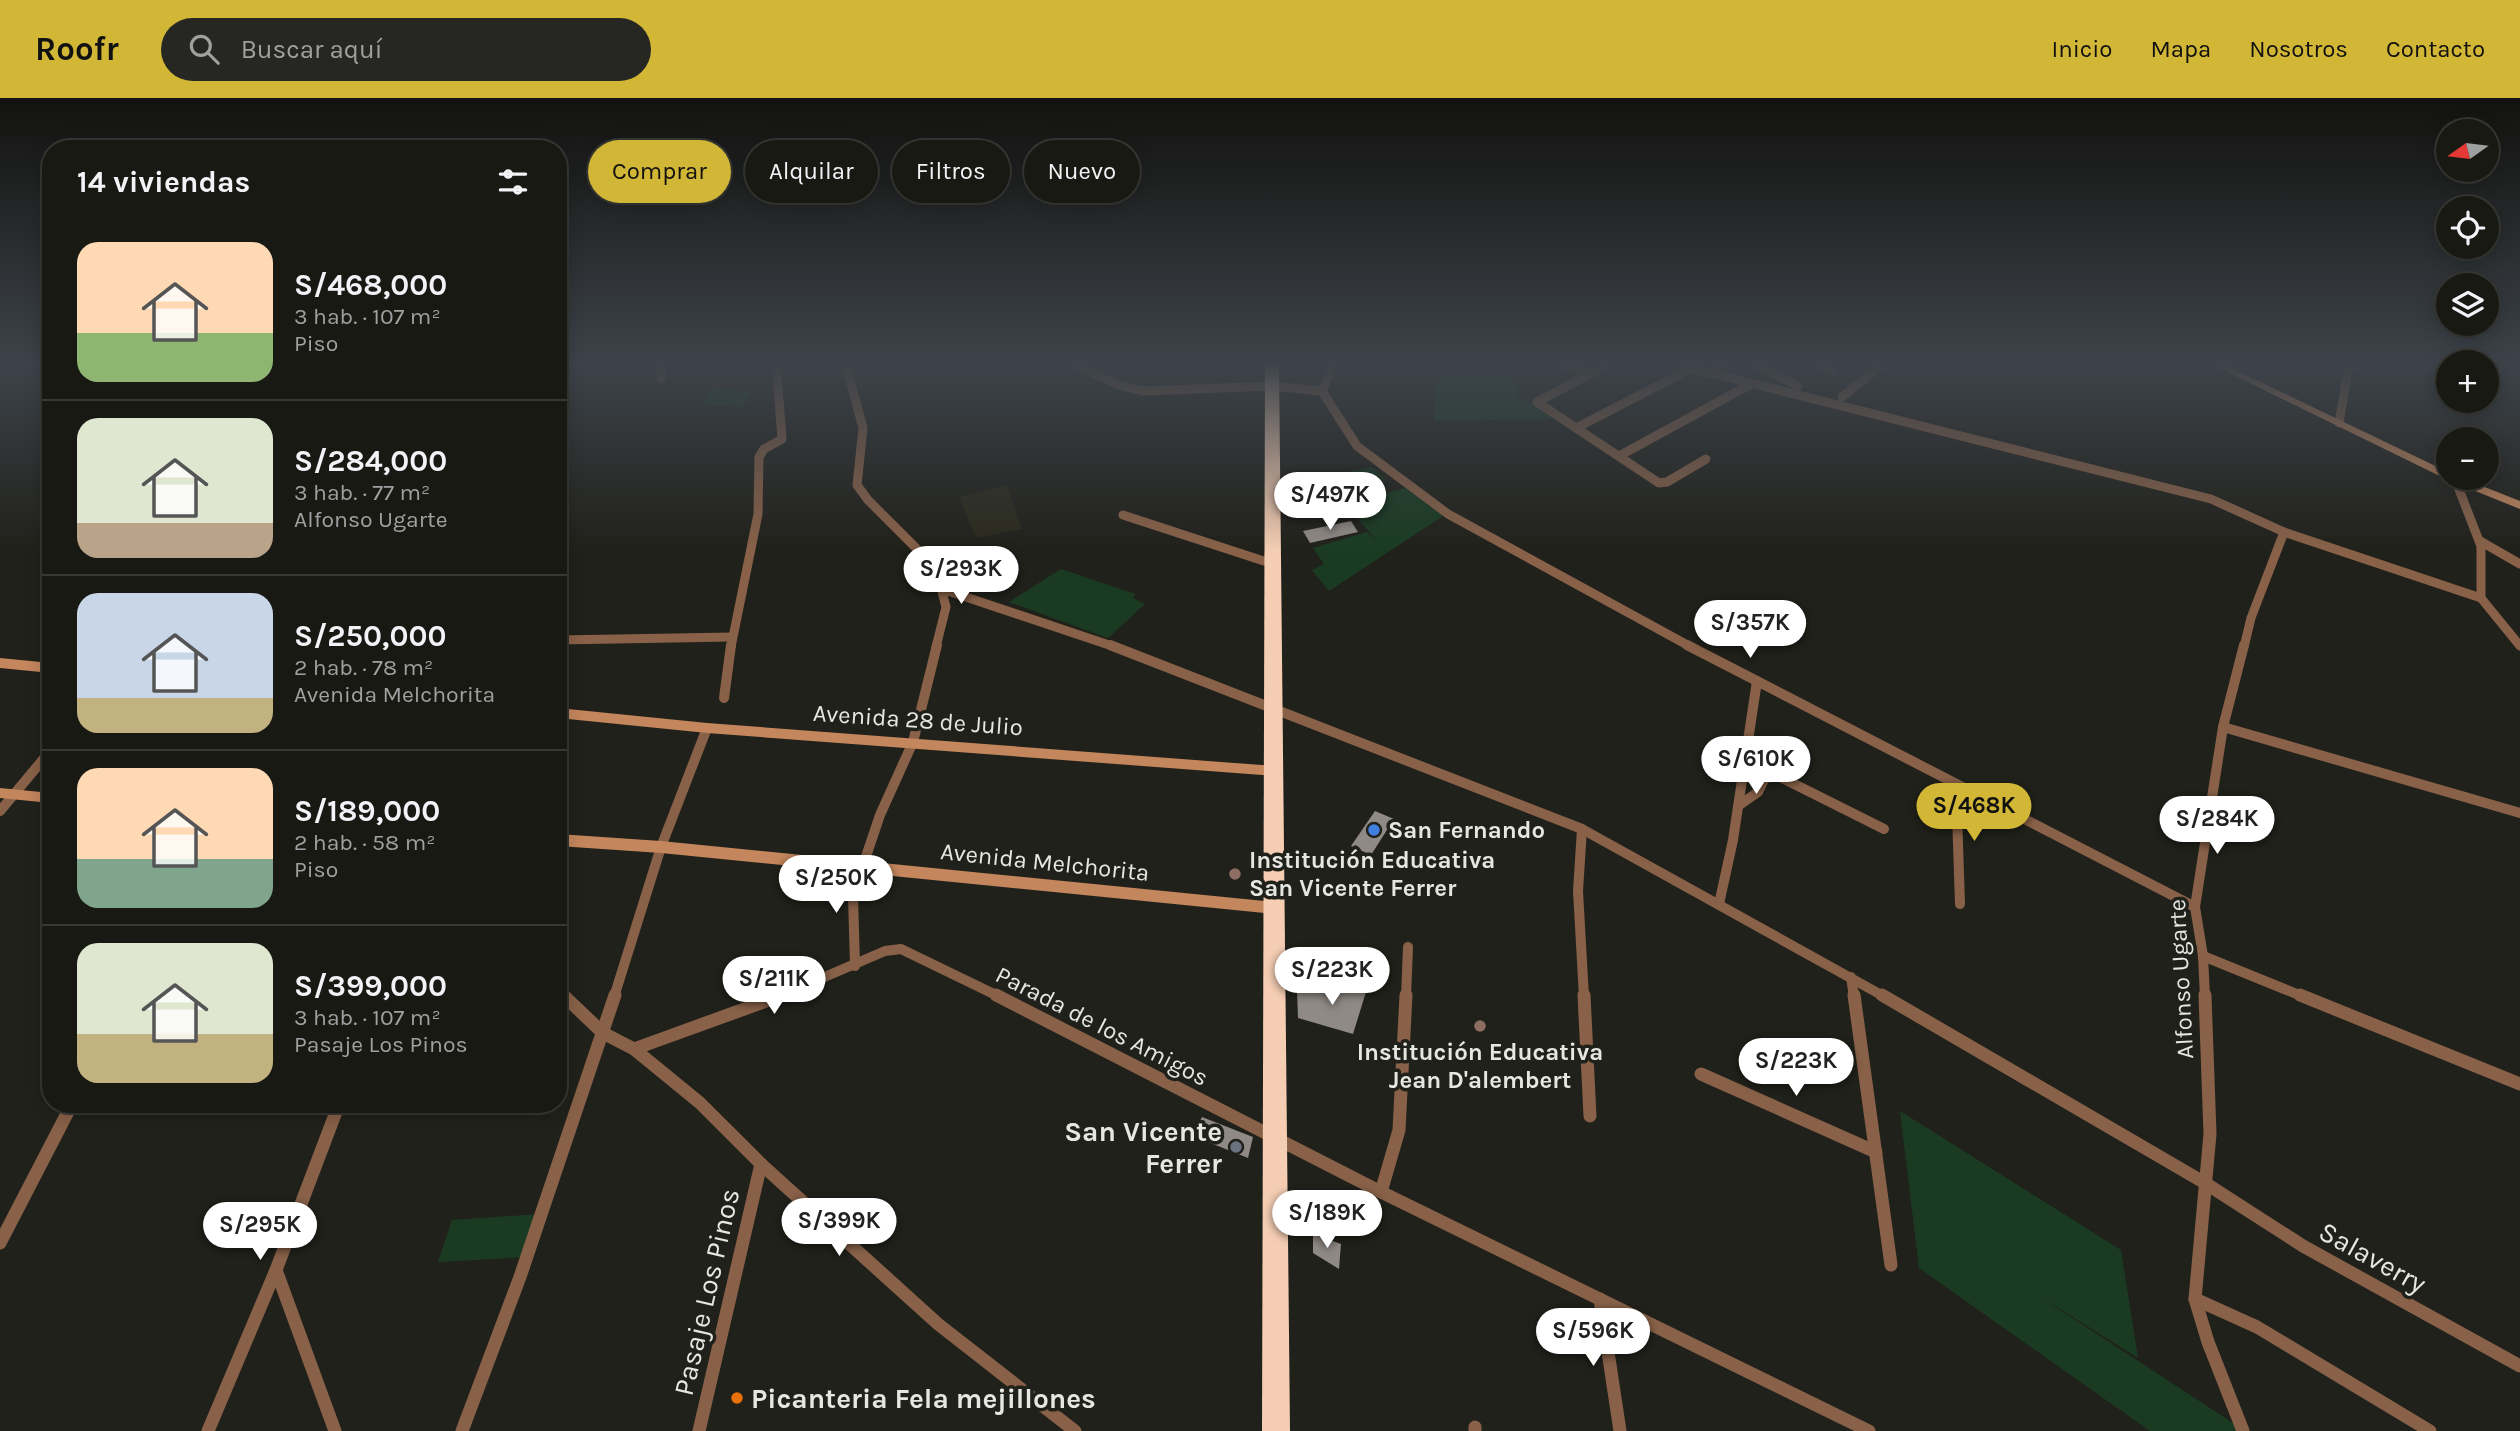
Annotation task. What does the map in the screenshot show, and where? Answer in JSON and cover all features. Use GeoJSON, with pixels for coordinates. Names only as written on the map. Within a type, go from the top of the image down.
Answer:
{"type":"FeatureCollection","features":[{"type":"Feature","properties":{"kind":"highway"},"geometry":{"type":"LineString","coordinates":[[1272,427],[1276,1431]]}},
{"type":"Feature","properties":{"kind":"main road"},"geometry":{"type":"LineString","coordinates":[[2348,427],[2436,470]]}},
{"type":"Feature","properties":{"kind":"main road"},"geometry":{"type":"LineString","coordinates":[[2482,490],[2520,505]]}},
{"type":"Feature","properties":{"kind":"main road"},"geometry":{"type":"LineString","coordinates":[[0,663],[42,667]]}},
{"type":"Feature","properties":{"kind":"main road","name":"Avenida 28 de Julio"},"geometry":{"type":"LineString","coordinates":[[567,714],[707,728],[1274,771]]}},
{"type":"Feature","properties":{"kind":"main road"},"geometry":{"type":"LineString","coordinates":[[7,794],[42,797]]}},
{"type":"Feature","properties":{"kind":"main road","name":"Avenida Melchorita"},"geometry":{"type":"LineString","coordinates":[[567,841],[661,847],[1275,908]]}},
{"type":"Feature","properties":{"kind":"street"},"geometry":{"type":"LineString","coordinates":[[724,698],[732,637],[758,514],[759,457],[764,449],[782,439],[781,427]]}},
{"type":"Feature","properties":{"kind":"street"},"geometry":{"type":"LineString","coordinates":[[634,1049],[855,966],[853,895],[860,867],[913,742],[946,607],[945,590],[915,545],[864,496],[858,485],[856,474],[863,439],[862,427]]}},
{"type":"Feature","properties":{"kind":"street"},"geometry":{"type":"LineString","coordinates":[[1345,427],[1357,446],[1448,514],[1609,605],[2195,907]]}},
{"type":"Feature","properties":{"kind":"street"},"geometry":{"type":"LineString","coordinates":[[1619,456],[1672,427]]}},
{"type":"Feature","properties":{"kind":"street"},"geometry":{"type":"LineString","coordinates":[[1924,427],[2211,499],[2284,532],[2482,598],[2520,646]]}},
{"type":"Feature","properties":{"kind":"street"},"geometry":{"type":"LineString","coordinates":[[1576,428],[1662,484],[1706,458]]}},
{"type":"Feature","properties":{"kind":"street"},"geometry":{"type":"LineString","coordinates":[[2457,490],[2480,541],[2482,598]]}},
{"type":"Feature","properties":{"kind":"street"},"geometry":{"type":"LineString","coordinates":[[1123,514],[1272,564]]}},
{"type":"Feature","properties":{"kind":"street","name":"Alfonso Ugarte"},"geometry":{"type":"LineString","coordinates":[[2195,1299],[2210,1134],[2203,956],[2195,907],[2223,727],[2251,618],[2284,532]]}},
{"type":"Feature","properties":{"kind":"street"},"geometry":{"type":"LineString","coordinates":[[2480,541],[2520,564]]}},
{"type":"Feature","properties":{"kind":"street","name":"Salaverry"},"geometry":{"type":"LineString","coordinates":[[945,590],[1076,632],[1582,829],[1851,976],[2205,1183],[2303,1246],[2520,1366]]}},
{"type":"Feature","properties":{"kind":"street"},"geometry":{"type":"LineString","coordinates":[[567,640],[732,637]]}},
{"type":"Feature","properties":{"kind":"street"},"geometry":{"type":"LineString","coordinates":[[1719,904],[1738,806],[1756,681]]}},
{"type":"Feature","properties":{"kind":"street"},"geometry":{"type":"LineString","coordinates":[[2223,727],[2520,813]]}},
{"type":"Feature","properties":{"kind":"street"},"geometry":{"type":"LineString","coordinates":[[462,1431],[520,1277],[603,1033],[661,847],[707,728]]}},
{"type":"Feature","properties":{"kind":"street"},"geometry":{"type":"LineString","coordinates":[[0,811],[7,794],[42,759]]}},
{"type":"Feature","properties":{"kind":"street"},"geometry":{"type":"LineString","coordinates":[[1738,806],[1758,792],[1765,778],[1778,776],[1852,815],[1884,828]]}},
{"type":"Feature","properties":{"kind":"street"},"geometry":{"type":"LineString","coordinates":[[1956,784],[1960,904]]}},
{"type":"Feature","properties":{"kind":"street"},"geometry":{"type":"LineString","coordinates":[[1582,829],[1578,891],[1590,1116]]}},
{"type":"Feature","properties":{"kind":"street"},"geometry":{"type":"LineString","coordinates":[[1381,1192],[1399,1130],[1408,947]]}},
{"type":"Feature","properties":{"kind":"street","name":"Parada de los Amigos"},"geometry":{"type":"LineString","coordinates":[[855,966],[885,951],[901,949],[912,952],[1381,1192],[1869,1431]]}},
{"type":"Feature","properties":{"kind":"street"},"geometry":{"type":"LineString","coordinates":[[2203,956],[2520,1084]]}},
{"type":"Feature","properties":{"kind":"street"},"geometry":{"type":"LineString","coordinates":[[1851,976],[1891,1265]]}},
{"type":"Feature","properties":{"kind":"street"},"geometry":{"type":"LineString","coordinates":[[567,1000],[603,1033],[634,1049],[700,1103],[761,1164],[938,1324],[1075,1431]]}},
{"type":"Feature","properties":{"kind":"street"},"geometry":{"type":"LineString","coordinates":[[1701,1074],[1876,1152]]}},
{"type":"Feature","properties":{"kind":"street"},"geometry":{"type":"LineString","coordinates":[[0,1243],[67,1113]]}},
{"type":"Feature","properties":{"kind":"street"},"geometry":{"type":"LineString","coordinates":[[208,1431],[276,1270],[336,1113]]}},
{"type":"Feature","properties":{"kind":"street","name":"Pasaje Los Pinos"},"geometry":{"type":"LineString","coordinates":[[699,1431],[761,1164]]}},
{"type":"Feature","properties":{"kind":"street"},"geometry":{"type":"LineString","coordinates":[[276,1270],[335,1431]]}},
{"type":"Feature","properties":{"kind":"street"},"geometry":{"type":"LineString","coordinates":[[1600,1299],[1620,1431]]}},
{"type":"Feature","properties":{"kind":"street"},"geometry":{"type":"LineString","coordinates":[[2195,1299],[2199,1318],[2243,1431]]}},
{"type":"Feature","properties":{"kind":"street"},"geometry":{"type":"LineString","coordinates":[[2195,1299],[2257,1327],[2430,1431]]}},
{"type":"Feature","properties":{"kind":"shaded area"},"geometry":{"type":"Polygon","coordinates":[[[1007,485],[1022,529],[976,538],[959,497],[1007,485]]]}},
{"type":"Feature","properties":{"kind":"green space"},"geometry":{"type":"Polygon","coordinates":[[[1372,467],[1386,480],[1334,489],[1329,475],[1372,467]]]}},
{"type":"Feature","properties":{"kind":"green space"},"geometry":{"type":"Polygon","coordinates":[[[1405,488],[1443,516],[1329,591],[1312,570],[1324,564],[1313,548],[1367,532],[1377,541],[1345,504],[1405,488]]]}},
{"type":"Feature","properties":{"kind":"green space"},"geometry":{"type":"Polygon","coordinates":[[[1061,569],[1135,594],[1133,598],[1145,604],[1108,638],[1009,602],[1061,569]]]}},
{"type":"Feature","properties":{"kind":"green space"},"geometry":{"type":"Polygon","coordinates":[[[1900,1111],[2121,1250],[2138,1358],[2025,1287],[2239,1427],[2240,1431],[2150,1431],[1919,1268],[1900,1111]]]}},
{"type":"Feature","properties":{"kind":"green space"},"geometry":{"type":"Polygon","coordinates":[[[539,1214],[527,1257],[438,1262],[452,1220],[539,1214]]]}},
{"type":"Feature","properties":{"kind":"building"},"geometry":{"type":"Polygon","coordinates":[[[1351,521],[1358,532],[1310,543],[1303,531],[1351,521]]]}},
{"type":"Feature","properties":{"kind":"building","name":"San Fernando"},"geometry":{"type":"Polygon","coordinates":[[[1375,811],[1394,819],[1371,855],[1351,846],[1375,811]]]}},
{"type":"Feature","properties":{"kind":"building"},"geometry":{"type":"Polygon","coordinates":[[[1337,984],[1366,992],[1353,1034],[1298,1018],[1297,991],[1328,991],[1335,989],[1337,984]]]}},
{"type":"Feature","properties":{"kind":"building","name":"San Vicente Ferrer"},"geometry":{"type":"Polygon","coordinates":[[[1202,1117],[1253,1137],[1248,1158],[1193,1136],[1202,1117]]]}},
{"type":"Feature","properties":{"kind":"building"},"geometry":{"type":"Polygon","coordinates":[[[1313,1234],[1341,1244],[1339,1269],[1313,1253],[1313,1234]]]}},
{"type":"Feature","properties":{"kind":"place","name":"San Fernando"},"geometry":{"type":"Point","coordinates":[1374,830]}},
{"type":"Feature","properties":{"kind":"place","name":"Institución Educativa San Vicente Ferrer"},"geometry":{"type":"Point","coordinates":[1235,874]}},
{"type":"Feature","properties":{"kind":"place","name":"Institución Educativa Jean D'alembert"},"geometry":{"type":"Point","coordinates":[1480,1026]}},
{"type":"Feature","properties":{"kind":"place","name":"San Vicente Ferrer"},"geometry":{"type":"Point","coordinates":[1236,1147]}},
{"type":"Feature","properties":{"kind":"place","name":"Picanteria Fela mejillones"},"geometry":{"type":"Point","coordinates":[737,1398]}}]}
